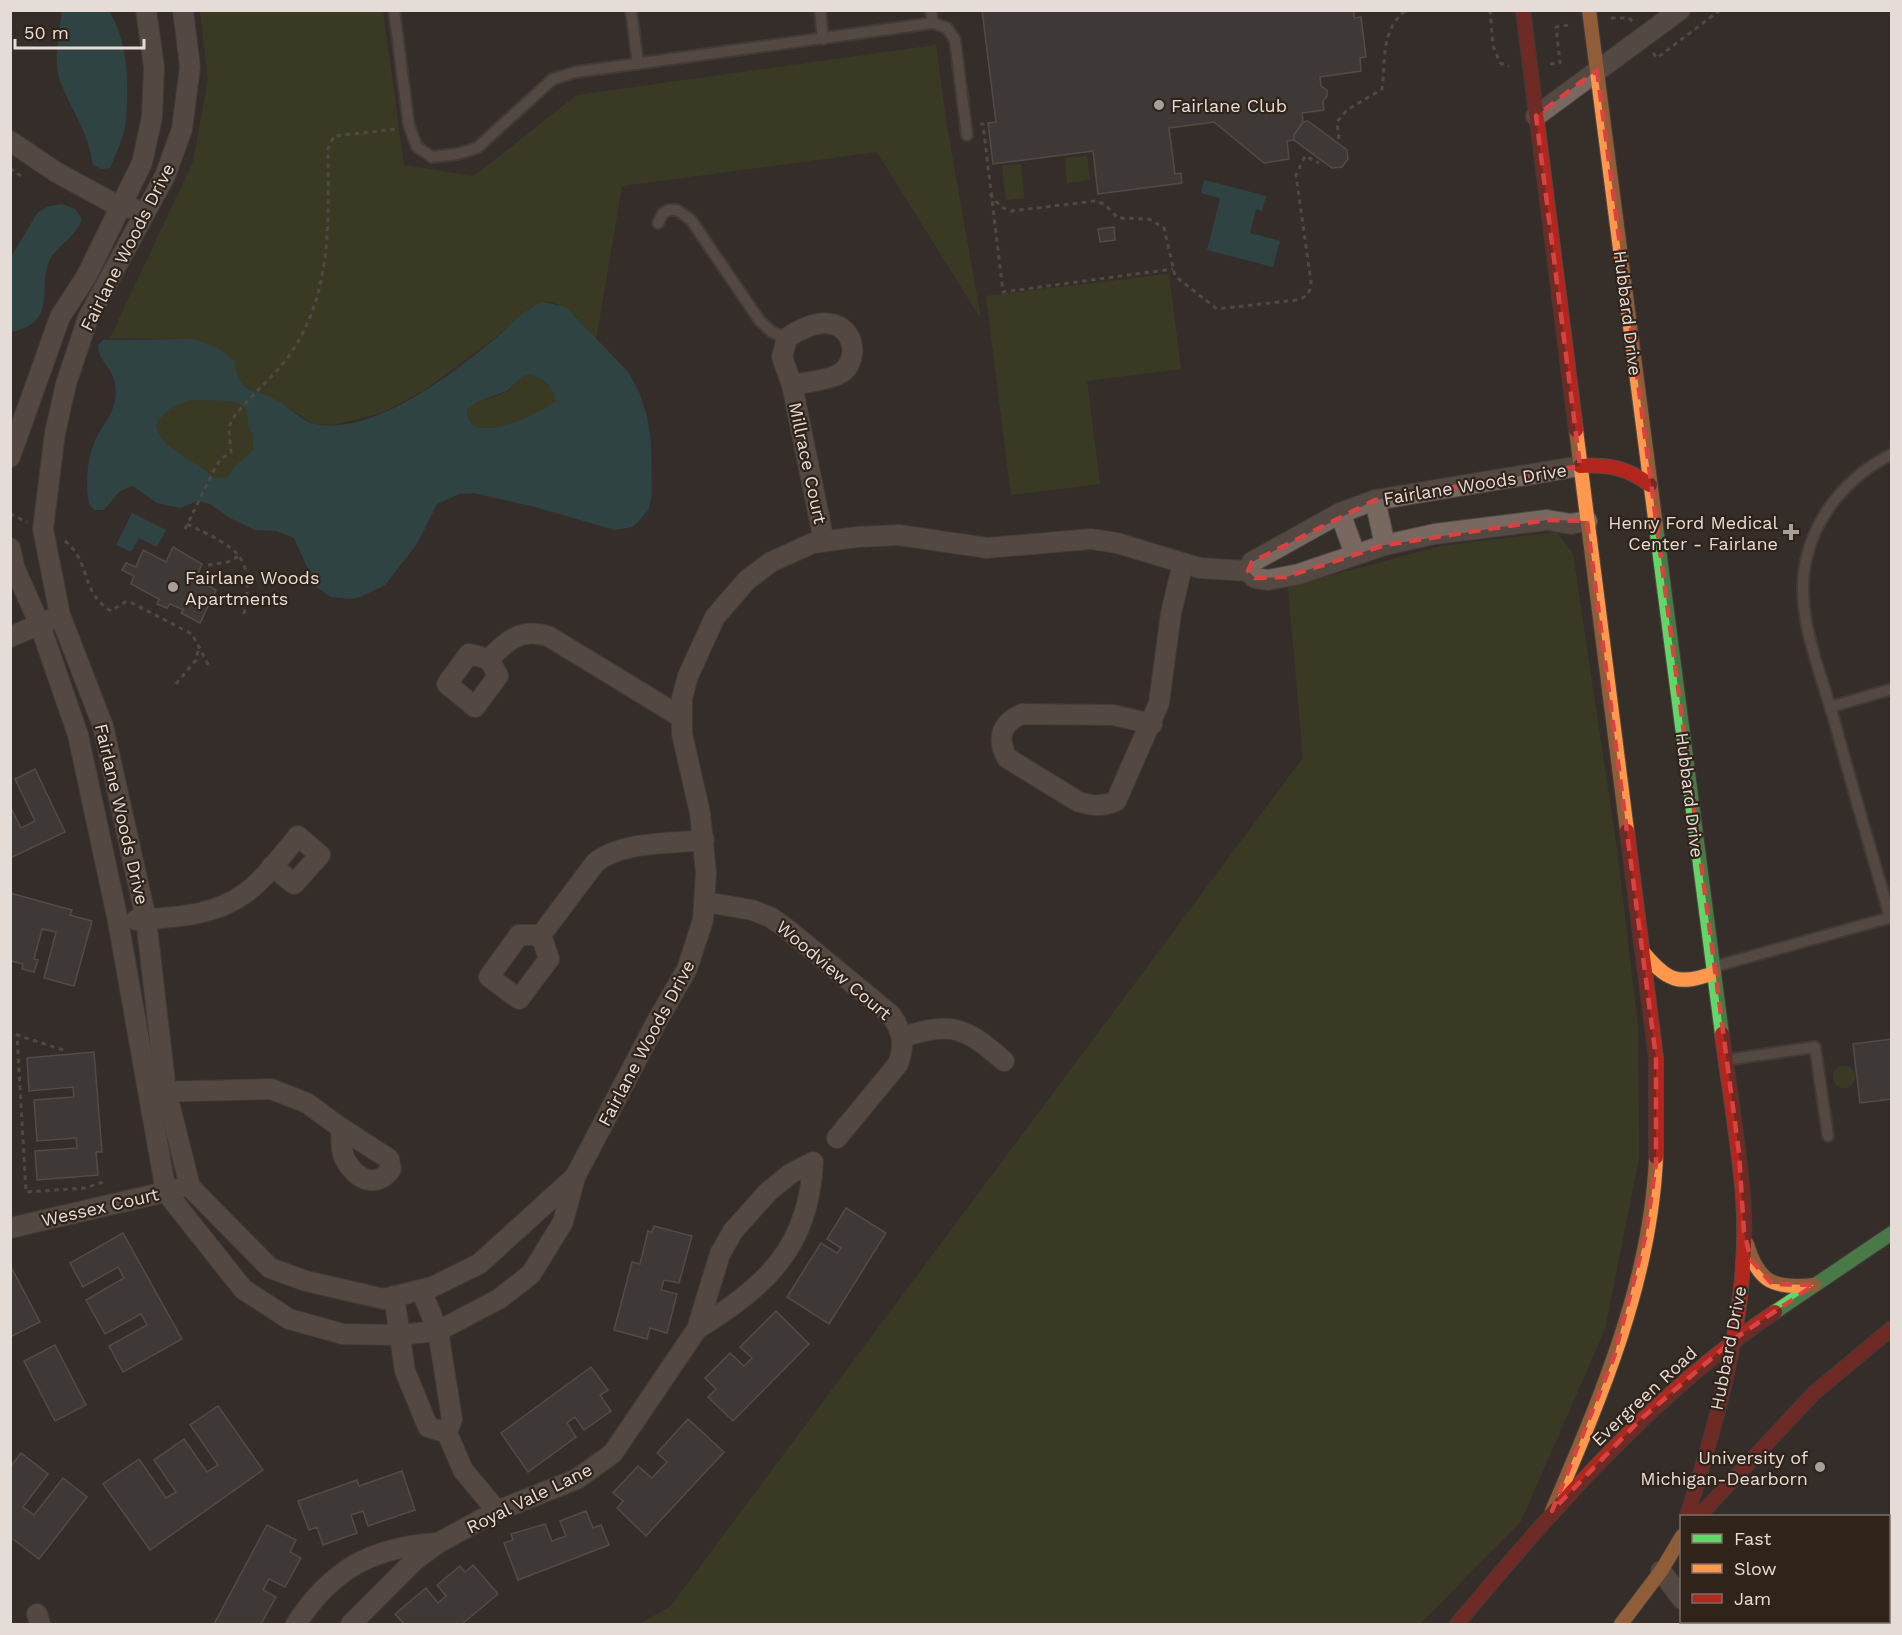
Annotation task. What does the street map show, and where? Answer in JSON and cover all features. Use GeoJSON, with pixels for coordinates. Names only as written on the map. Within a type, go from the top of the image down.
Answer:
{"type":"FeatureCollection","features":[{"type":"Feature","properties":{"kind":"street","name":"Fairlane Woods Drive"},"geometry":{"type":"LineString","coordinates":[[10,457],[60,317],[86,277],[142,163],[152,117],[154,67],[146,10]]}},
{"type":"Feature","properties":{"kind":"street","name":"Fairlane Woods Drive"},"geometry":{"type":"LineString","coordinates":[[183,10],[190,67],[182,129],[165,176],[88,318],[66,384],[55,433],[43,530],[60,615],[103,726],[146,919],[166,1192],[243,1289],[289,1319],[343,1334],[399,1335],[438,1331],[499,1299],[531,1274],[563,1222],[575,1177],[687,969],[699,939],[706,902],[704,840],[681,717],[682,698],[688,676],[715,617],[747,580],[771,562],[798,549],[824,541],[899,535],[987,549],[1091,539],[1117,543],[1200,568],[1248,571],[1255,578],[1286,578],[1385,545],[1435,534],[1547,520],[1571,524],[1587,521]]}},
{"type":"Feature","properties":{"kind":"street"},"geometry":{"type":"LineString","coordinates":[[1523,10],[1656,1058],[1656,1163],[1646,1234],[1629,1307],[1614,1357],[1552,1511]]}},
{"type":"Feature","properties":{"kind":"street","name":"Hubbard Drive"},"geometry":{"type":"LineString","coordinates":[[1589,10],[1739,1153],[1744,1232],[1741,1284],[1733,1340],[1687,1515]]}},
{"type":"Feature","properties":{"kind":"street"},"geometry":{"type":"LineString","coordinates":[[1536,116],[1680,10]]}},
{"type":"Feature","properties":{"kind":"street"},"geometry":{"type":"LineString","coordinates":[[10,141],[56,172],[120,207],[147,210]]}},
{"type":"Feature","properties":{"kind":"street","name":"Millrace Court"},"geometry":{"type":"LineString","coordinates":[[792,385],[840,375],[851,361],[852,341],[843,327],[828,322],[803,327],[787,338],[782,357],[792,385],[824,541]]}},
{"type":"Feature","properties":{"kind":"street","name":"Fairlane Woods Drive"},"geometry":{"type":"LineString","coordinates":[[1248,571],[1252,562],[1340,513],[1375,500],[1580,466]]}},
{"type":"Feature","properties":{"kind":"street"},"geometry":{"type":"LineString","coordinates":[[1580,466],[1621,466],[1636,473],[1650,485]]}},
{"type":"Feature","properties":{"kind":"street"},"geometry":{"type":"LineString","coordinates":[[1375,500],[1385,545]]}},
{"type":"Feature","properties":{"kind":"street"},"geometry":{"type":"LineString","coordinates":[[1340,513],[1355,554]]}},
{"type":"Feature","properties":{"kind":"street","name":"Fairlane Woods Drive"},"geometry":{"type":"LineString","coordinates":[[10,548],[15,569],[40,625],[78,735],[157,1092],[190,1186],[270,1268],[306,1281],[384,1299],[421,1290],[479,1264],[575,1177]]}},
{"type":"Feature","properties":{"kind":"street"},"geometry":{"type":"LineString","coordinates":[[1152,724],[1113,715],[1022,714],[1010,720],[1001,733],[1001,746],[1007,758],[1079,802],[1091,806],[1105,806],[1116,801],[1152,724],[1159,703],[1171,613],[1183,563]]}},
{"type":"Feature","properties":{"kind":"street"},"geometry":{"type":"LineString","coordinates":[[10,637],[60,615]]}},
{"type":"Feature","properties":{"kind":"street"},"geometry":{"type":"LineString","coordinates":[[489,659],[512,636],[530,633],[548,636],[681,717]]}},
{"type":"Feature","properties":{"kind":"street"},"geometry":{"type":"LineString","coordinates":[[541,935],[595,863],[605,854],[625,849],[704,840]]}},
{"type":"Feature","properties":{"kind":"street"},"geometry":{"type":"LineString","coordinates":[[118,921],[204,913],[245,894],[272,866]]}},
{"type":"Feature","properties":{"kind":"street","name":"Woodview Court"},"geometry":{"type":"LineString","coordinates":[[706,902],[752,910],[786,928],[891,1015],[903,1037],[903,1051],[898,1064],[837,1138]]}},
{"type":"Feature","properties":{"kind":"street"},"geometry":{"type":"LineString","coordinates":[[1643,952],[1655,966],[1678,982],[1691,982],[1714,970]]}},
{"type":"Feature","properties":{"kind":"street"},"geometry":{"type":"LineString","coordinates":[[903,1037],[926,1030],[961,1031],[975,1036],[1004,1061]]}},
{"type":"Feature","properties":{"kind":"street"},"geometry":{"type":"LineString","coordinates":[[157,1092],[271,1089],[308,1103],[341,1128]]}},
{"type":"Feature","properties":{"kind":"street","name":"Royal Vale Lane"},"geometry":{"type":"LineString","coordinates":[[351,1624],[406,1569],[438,1543],[497,1511],[577,1479],[613,1453],[697,1329],[720,1254],[733,1231],[768,1192],[813,1162],[812,1187],[805,1213],[793,1240],[777,1265],[741,1302],[697,1329]]}},
{"type":"Feature","properties":{"kind":"street","name":"Wessex Court"},"geometry":{"type":"LineString","coordinates":[[10,1228],[190,1186]]}},
{"type":"Feature","properties":{"kind":"street"},"geometry":{"type":"LineString","coordinates":[[1744,1232],[1750,1260],[1759,1274],[1772,1284],[1793,1288],[1814,1286]]}},
{"type":"Feature","properties":{"kind":"street","name":"Evergreen Road"},"geometry":{"type":"LineString","coordinates":[[1457,1624],[1552,1511],[1641,1419],[1733,1340],[1892,1233]]}},
{"type":"Feature","properties":{"kind":"street"},"geometry":{"type":"LineString","coordinates":[[421,1290],[438,1331],[452,1419],[447,1433],[463,1470],[497,1511]]}},
{"type":"Feature","properties":{"kind":"street"},"geometry":{"type":"LineString","coordinates":[[394,1296],[405,1371],[428,1427],[447,1433]]}},
{"type":"Feature","properties":{"kind":"street"},"geometry":{"type":"LineString","coordinates":[[1700,1515],[1793,1413],[1892,1328]]}},
{"type":"Feature","properties":{"kind":"street"},"geometry":{"type":"LineString","coordinates":[[1621,1624],[1661,1571],[1680,1537]]}},
{"type":"Feature","properties":{"kind":"street","name":"Royal Vale Lane"},"geometry":{"type":"LineString","coordinates":[[296,1624],[309,1604],[330,1581],[354,1564],[411,1545],[438,1543]]}},
{"type":"Feature","properties":{"kind":"street"},"geometry":{"type":"LineString","coordinates":[[1661,1571],[1680,1596]]}},
{"type":"Feature","properties":{"kind":"lane"},"geometry":{"type":"LineString","coordinates":[[394,10],[409,126],[417,147],[432,157],[457,154],[477,148],[553,79],[576,72],[933,23],[947,28],[955,40],[967,135]]}},
{"type":"Feature","properties":{"kind":"lane"},"geometry":{"type":"LineString","coordinates":[[631,10],[638,64]]}},
{"type":"Feature","properties":{"kind":"lane"},"geometry":{"type":"LineString","coordinates":[[820,10],[824,39]]}},
{"type":"Feature","properties":{"kind":"lane"},"geometry":{"type":"LineString","coordinates":[[932,10],[933,23]]}},
{"type":"Feature","properties":{"kind":"lane"},"geometry":{"type":"LineString","coordinates":[[658,223],[663,213],[669,210],[684,213],[733,278],[760,321],[772,332],[787,338]]}},
{"type":"Feature","properties":{"kind":"lane"},"geometry":{"type":"LineString","coordinates":[[1714,970],[1891,917],[1806,621],[1803,592],[1805,565],[1814,536],[1827,511],[1866,468],[1892,454]]}},
{"type":"Feature","properties":{"kind":"lane"},"geometry":{"type":"LineString","coordinates":[[1830,707],[1892,689]]}},
{"type":"Feature","properties":{"kind":"lane"},"geometry":{"type":"LineString","coordinates":[[1726,1060],[1815,1047],[1828,1136]]}},
{"type":"Feature","properties":{"kind":"path"},"geometry":{"type":"LineString","coordinates":[[1339,139],[1337,122],[1347,110],[1382,89],[1386,63],[1384,44],[1394,20],[1406,10]]}},
{"type":"Feature","properties":{"kind":"path"},"geometry":{"type":"LineString","coordinates":[[1490,10],[1493,46],[1500,63],[1515,69]]}},
{"type":"Feature","properties":{"kind":"path"},"geometry":{"type":"LineString","coordinates":[[1657,58],[1720,10]]}},
{"type":"Feature","properties":{"kind":"path"},"geometry":{"type":"LineString","coordinates":[[1611,18],[1629,18],[1635,23]]}},
{"type":"Feature","properties":{"kind":"path"},"geometry":{"type":"LineString","coordinates":[[1545,65],[1560,63],[1556,27],[1574,24]]}},
{"type":"Feature","properties":{"kind":"path"},"geometry":{"type":"LineString","coordinates":[[983,124],[1003,292],[1173,269]]}},
{"type":"Feature","properties":{"kind":"path"},"geometry":{"type":"LineString","coordinates":[[185,529],[221,459],[231,452],[229,430],[231,420],[239,408],[296,346],[313,311],[327,262],[328,149],[334,136],[409,126]]}},
{"type":"Feature","properties":{"kind":"path"},"geometry":{"type":"LineString","coordinates":[[990,194],[1001,207],[1011,211],[1096,201],[1104,204],[1118,218],[1149,219],[1164,228],[1175,276],[1217,309],[1306,297],[1311,282],[1296,176],[1305,156],[1318,163]]}},
{"type":"Feature","properties":{"kind":"path"},"geometry":{"type":"LineString","coordinates":[[10,168],[22,177]]}},
{"type":"Feature","properties":{"kind":"path"},"geometry":{"type":"LineString","coordinates":[[10,514],[60,537],[74,548],[82,562],[90,593],[100,604],[111,610],[125,602],[139,605],[188,630],[199,644],[210,668]]}},
{"type":"Feature","properties":{"kind":"path"},"geometry":{"type":"LineString","coordinates":[[187,524],[232,546],[241,555],[248,579],[244,614]]}},
{"type":"Feature","properties":{"kind":"path"},"geometry":{"type":"LineString","coordinates":[[208,566],[218,565],[241,555]]}},
{"type":"Feature","properties":{"kind":"path"},"geometry":{"type":"LineString","coordinates":[[176,684],[196,660],[199,644]]}},
{"type":"Feature","properties":{"kind":"path"},"geometry":{"type":"LineString","coordinates":[[63,1050],[17,1035],[26,1192],[85,1188],[103,1182]]}},
{"type":"Feature","properties":{"kind":"highlighted area"},"geometry":{"type":"Polygon","coordinates":[[[1597,70],[1739,1153],[1744,1232],[1751,1260],[1772,1284],[1814,1285],[1733,1340],[1641,1419],[1552,1511],[1614,1357],[1646,1234],[1656,1163],[1656,1058],[1587,521],[1547,520],[1385,545],[1286,577],[1255,578],[1248,571],[1252,562],[1375,500],[1580,466],[1536,116],[1597,70]]]}},
{"type":"Feature","properties":{"kind":"green space"},"geometry":{"type":"Polygon","coordinates":[[[200,11],[383,11],[404,165],[474,176],[577,95],[936,45],[947,127],[981,319],[877,152],[622,186],[596,340],[577,317],[554,302],[542,302],[532,306],[496,337],[423,391],[382,413],[332,425],[314,424],[278,401],[258,394],[241,383],[236,372],[195,339],[110,338],[193,162],[208,80],[200,11]]]}},
{"type":"Feature","properties":{"kind":"green space"},"geometry":{"type":"Polygon","coordinates":[[[1087,156],[1090,180],[1067,183],[1065,158],[1087,156]]]}},
{"type":"Feature","properties":{"kind":"green space"},"geometry":{"type":"Polygon","coordinates":[[[1021,164],[1024,198],[1006,200],[1002,166],[1021,164]]]}},
{"type":"Feature","properties":{"kind":"green space"},"geometry":{"type":"Polygon","coordinates":[[[1169,274],[1181,369],[1087,381],[1100,484],[1011,495],[986,296],[1169,274]]]}},
{"type":"Feature","properties":{"kind":"green space"},"geometry":{"type":"Polygon","coordinates":[[[528,374],[547,383],[557,401],[521,420],[505,425],[490,428],[478,426],[470,420],[467,408],[477,402],[504,393],[528,374]]]}},
{"type":"Feature","properties":{"kind":"green space"},"geometry":{"type":"Polygon","coordinates":[[[191,400],[233,401],[242,405],[247,411],[248,427],[253,435],[253,450],[235,466],[228,477],[214,478],[173,449],[160,435],[156,426],[166,412],[191,400]]]}},
{"type":"Feature","properties":{"kind":"green space"},"geometry":{"type":"Polygon","coordinates":[[[1557,532],[1573,554],[1617,850],[1638,1026],[1639,1158],[1605,1329],[1521,1521],[1420,1624],[639,1624],[670,1607],[1303,758],[1288,587],[1441,546],[1557,532]]]}},
{"type":"Feature","properties":{"kind":"green space"},"geometry":{"type":"Polygon","coordinates":[[[1840,1066],[1848,1066],[1855,1073],[1855,1081],[1848,1088],[1840,1088],[1833,1081],[1833,1073],[1840,1066]]]}},
{"type":"Feature","properties":{"kind":"water"},"geometry":{"type":"Polygon","coordinates":[[[62,11],[109,11],[120,35],[126,63],[126,119],[122,138],[110,168],[101,169],[93,164],[83,130],[60,81],[57,55],[62,11]]]}},
{"type":"Feature","properties":{"kind":"water"},"geometry":{"type":"Polygon","coordinates":[[[1204,180],[1266,196],[1262,211],[1256,209],[1250,233],[1280,241],[1273,267],[1207,250],[1220,198],[1201,193],[1204,180]]]}},
{"type":"Feature","properties":{"kind":"water"},"geometry":{"type":"Polygon","coordinates":[[[62,204],[75,209],[82,219],[73,234],[52,256],[47,267],[42,311],[27,327],[11,332],[11,257],[38,212],[49,206],[62,204]]]}},
{"type":"Feature","properties":{"kind":"water"},"geometry":{"type":"Polygon","coordinates":[[[542,302],[566,307],[629,373],[639,392],[647,416],[651,442],[652,493],[649,509],[632,527],[615,530],[535,507],[474,493],[459,494],[437,504],[417,544],[385,585],[358,598],[349,599],[331,597],[316,587],[294,538],[277,531],[255,530],[230,518],[210,504],[198,501],[180,508],[157,503],[133,486],[120,491],[104,510],[95,510],[89,504],[87,478],[91,451],[116,398],[113,377],[99,351],[98,345],[103,340],[195,339],[215,347],[234,360],[240,380],[250,390],[280,402],[301,418],[315,424],[338,425],[363,421],[412,399],[458,368],[535,305],[542,302]],[[528,374],[506,391],[481,400],[467,409],[470,421],[478,427],[490,428],[505,425],[535,414],[556,401],[547,383],[528,374]],[[191,400],[166,412],[156,426],[160,435],[173,449],[214,478],[228,477],[235,466],[253,450],[253,435],[248,427],[247,411],[242,405],[233,401],[191,400]]]}},
{"type":"Feature","properties":{"kind":"water"},"geometry":{"type":"Polygon","coordinates":[[[132,513],[166,530],[157,547],[139,538],[131,552],[116,545],[132,513]]]}},
{"type":"Feature","properties":{"kind":"building","name":"Fairlane Club"},"geometry":{"type":"Polygon","coordinates":[[[982,10],[1354,10],[1354,18],[1361,17],[1366,57],[1360,58],[1361,71],[1320,77],[1321,86],[1327,90],[1327,96],[1323,101],[1324,110],[1302,113],[1303,122],[1294,135],[1294,140],[1287,141],[1289,159],[1264,163],[1214,122],[1169,128],[1175,174],[1181,173],[1182,183],[1098,194],[1093,151],[993,164],[988,123],[996,122],[982,10]]]}},
{"type":"Feature","properties":{"kind":"building"},"geometry":{"type":"Polygon","coordinates":[[[1308,121],[1347,150],[1348,159],[1342,167],[1332,168],[1294,140],[1294,135],[1303,122],[1308,121]]]}},
{"type":"Feature","properties":{"kind":"building"},"geometry":{"type":"Polygon","coordinates":[[[1114,227],[1115,240],[1100,242],[1098,229],[1114,227]]]}},
{"type":"Feature","properties":{"kind":"building","name":"Fairlane Woods Apartments"},"geometry":{"type":"Polygon","coordinates":[[[173,547],[202,564],[196,578],[216,590],[200,623],[181,613],[184,610],[170,604],[167,608],[157,604],[159,599],[131,584],[134,576],[122,570],[126,563],[136,567],[143,550],[166,562],[173,547]]]}},
{"type":"Feature","properties":{"kind":"building"},"geometry":{"type":"Polygon","coordinates":[[[35,769],[65,832],[10,858],[10,806],[21,828],[35,821],[15,779],[35,769]]]}},
{"type":"Feature","properties":{"kind":"building"},"geometry":{"type":"Polygon","coordinates":[[[10,893],[72,910],[70,915],[92,921],[74,986],[44,978],[56,932],[42,929],[34,959],[38,960],[34,972],[22,969],[23,964],[10,961],[10,893]]]}},
{"type":"Feature","properties":{"kind":"building"},"geometry":{"type":"Polygon","coordinates":[[[1892,1039],[1892,1099],[1860,1103],[1853,1044],[1892,1039]]]}},
{"type":"Feature","properties":{"kind":"building"},"geometry":{"type":"Polygon","coordinates":[[[94,1052],[102,1152],[96,1152],[98,1175],[37,1180],[35,1151],[77,1148],[76,1138],[37,1141],[34,1100],[74,1097],[73,1087],[29,1091],[27,1058],[94,1052]]]}},
{"type":"Feature","properties":{"kind":"building"},"geometry":{"type":"Polygon","coordinates":[[[846,1208],[886,1233],[829,1324],[787,1297],[821,1243],[837,1253],[841,1248],[827,1239],[846,1208]]]}},
{"type":"Feature","properties":{"kind":"building"},"geometry":{"type":"Polygon","coordinates":[[[654,1226],[692,1236],[679,1283],[664,1280],[661,1290],[677,1294],[667,1333],[650,1328],[647,1339],[614,1330],[632,1262],[640,1264],[648,1231],[652,1232],[654,1226]]]}},
{"type":"Feature","properties":{"kind":"building"},"geometry":{"type":"Polygon","coordinates":[[[123,1233],[182,1339],[123,1372],[109,1346],[147,1325],[141,1314],[105,1334],[86,1300],[124,1278],[118,1267],[83,1287],[70,1263],[123,1233]]]}},
{"type":"Feature","properties":{"kind":"building"},"geometry":{"type":"Polygon","coordinates":[[[10,1265],[40,1322],[10,1337],[10,1265]]]}},
{"type":"Feature","properties":{"kind":"building"},"geometry":{"type":"Polygon","coordinates":[[[776,1311],[809,1344],[733,1421],[708,1397],[716,1389],[705,1378],[730,1353],[744,1366],[752,1358],[740,1347],[776,1311]]]}},
{"type":"Feature","properties":{"kind":"building"},"geometry":{"type":"Polygon","coordinates":[[[55,1345],[86,1405],[55,1421],[24,1361],[55,1345]]]}},
{"type":"Feature","properties":{"kind":"building"},"geometry":{"type":"Polygon","coordinates":[[[591,1367],[608,1390],[600,1395],[611,1411],[584,1430],[575,1417],[567,1423],[576,1437],[528,1472],[501,1433],[591,1367]]]}},
{"type":"Feature","properties":{"kind":"building"},"geometry":{"type":"Polygon","coordinates":[[[218,1406],[263,1470],[150,1550],[103,1484],[139,1459],[166,1498],[176,1492],[154,1460],[184,1439],[207,1472],[218,1465],[190,1425],[218,1406]]]}},
{"type":"Feature","properties":{"kind":"building"},"geometry":{"type":"Polygon","coordinates":[[[688,1419],[724,1452],[646,1536],[617,1508],[623,1501],[613,1493],[638,1466],[652,1478],[667,1462],[657,1453],[688,1419]]]}},
{"type":"Feature","properties":{"kind":"building"},"geometry":{"type":"Polygon","coordinates":[[[21,1453],[48,1474],[23,1507],[34,1515],[63,1478],[87,1497],[39,1559],[10,1537],[10,1467],[21,1453]]]}},
{"type":"Feature","properties":{"kind":"building"},"geometry":{"type":"Polygon","coordinates":[[[402,1471],[415,1510],[368,1526],[363,1511],[351,1515],[357,1533],[323,1545],[317,1527],[309,1530],[298,1501],[357,1480],[359,1486],[402,1471]]]}},
{"type":"Feature","properties":{"kind":"building"},"geometry":{"type":"Polygon","coordinates":[[[586,1511],[593,1528],[601,1525],[609,1545],[518,1580],[504,1543],[513,1540],[511,1534],[545,1524],[552,1541],[566,1536],[560,1521],[586,1511]]]}},
{"type":"Feature","properties":{"kind":"building"},"geometry":{"type":"Polygon","coordinates":[[[267,1525],[296,1540],[290,1552],[301,1558],[285,1587],[269,1579],[263,1590],[276,1597],[261,1624],[214,1624],[267,1525]]]}},
{"type":"Feature","properties":{"kind":"building"},"geometry":{"type":"Polygon","coordinates":[[[473,1565],[498,1594],[462,1624],[404,1624],[395,1614],[426,1588],[438,1603],[446,1596],[437,1585],[460,1566],[465,1572],[473,1565]]]}},
{"type":"Feature","properties":{"kind":"traffic: fast"},"geometry":{"type":"LineString","coordinates":[[1656,526],[1722,1034]]}},
{"type":"Feature","properties":{"kind":"traffic: fast"},"geometry":{"type":"LineString","coordinates":[[1775,1312],[1892,1233]]}},
{"type":"Feature","properties":{"kind":"traffic: slow"},"geometry":{"type":"LineString","coordinates":[[1589,10],[1656,526]]}},
{"type":"Feature","properties":{"kind":"traffic: slow"},"geometry":{"type":"LineString","coordinates":[[1576,430],[1627,831]]}},
{"type":"Feature","properties":{"kind":"traffic: slow"},"geometry":{"type":"LineString","coordinates":[[1643,952],[1659,969],[1674,978],[1691,979],[1714,973]]}},
{"type":"Feature","properties":{"kind":"traffic: slow"},"geometry":{"type":"LineString","coordinates":[[1552,1511],[1605,1382],[1634,1294],[1652,1203],[1656,1157]]}},
{"type":"Feature","properties":{"kind":"traffic: slow"},"geometry":{"type":"LineString","coordinates":[[1747,1244],[1757,1267],[1770,1281],[1789,1286],[1814,1285]]}},
{"type":"Feature","properties":{"kind":"traffic: slow"},"geometry":{"type":"LineString","coordinates":[[1621,1624],[1661,1571],[1680,1539]]}},
{"type":"Feature","properties":{"kind":"traffic: jam"},"geometry":{"type":"LineString","coordinates":[[1523,10],[1576,430]]}},
{"type":"Feature","properties":{"kind":"traffic: jam"},"geometry":{"type":"LineString","coordinates":[[1580,466],[1617,468],[1650,485]]}},
{"type":"Feature","properties":{"kind":"traffic: jam"},"geometry":{"type":"LineString","coordinates":[[1627,831],[1656,1058],[1656,1157]]}},
{"type":"Feature","properties":{"kind":"traffic: jam"},"geometry":{"type":"LineString","coordinates":[[1687,1515],[1721,1399],[1730,1359],[1742,1277],[1743,1197],[1722,1034]]}},
{"type":"Feature","properties":{"kind":"traffic: jam"},"geometry":{"type":"LineString","coordinates":[[1457,1624],[1567,1497],[1605,1457],[1686,1380],[1775,1312]]}},
{"type":"Feature","properties":{"kind":"traffic: jam"},"geometry":{"type":"LineString","coordinates":[[1700,1515],[1814,1393],[1892,1328]]}},
{"type":"Feature","properties":{"kind":"place","name":"Fairlane Club"},"geometry":{"type":"Point","coordinates":[1159,105]}},
{"type":"Feature","properties":{"kind":"place","name":"Henry Ford Medical Center - Fairlane"},"geometry":{"type":"Point","coordinates":[1791,532]}},
{"type":"Feature","properties":{"kind":"place","name":"Fairlane Woods Apartments"},"geometry":{"type":"Point","coordinates":[173,587]}},
{"type":"Feature","properties":{"kind":"place","name":"University of Michigan-Dearborn"},"geometry":{"type":"Point","coordinates":[1820,1467]}}]}
